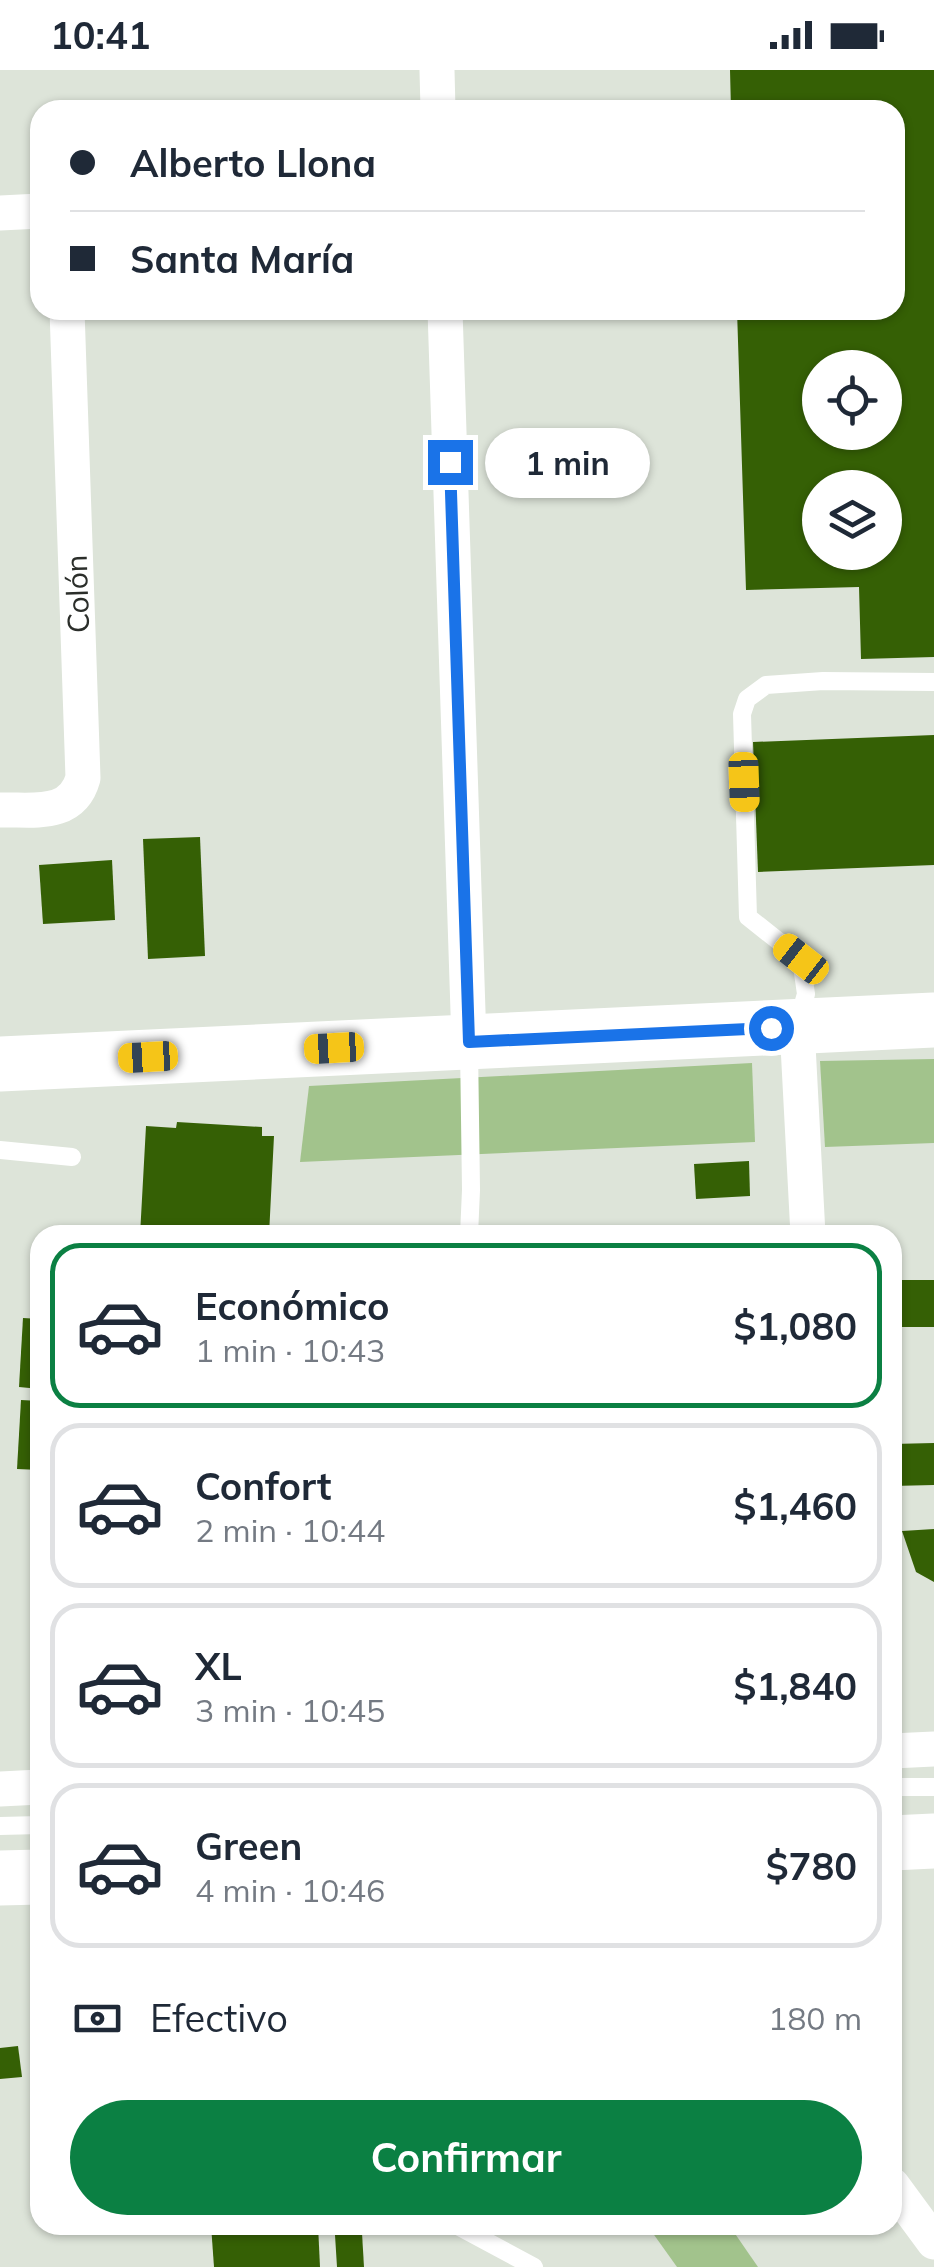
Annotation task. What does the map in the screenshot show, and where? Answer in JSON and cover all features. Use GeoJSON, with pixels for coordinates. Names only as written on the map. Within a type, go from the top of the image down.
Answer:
{"type":"FeatureCollection","features":[{"type":"Feature","properties":{"kind":"main road"},"geometry":{"type":"LineString","coordinates":[[0,1064],[934,1020]]}},
{"type":"Feature","properties":{"kind":"main road"},"geometry":{"type":"LineString","coordinates":[[902,1843],[934,1841]]}},
{"type":"Feature","properties":{"kind":"main road"},"geometry":{"type":"LineString","coordinates":[[0,1878],[30,1877]]}},
{"type":"Feature","properties":{"kind":"street"},"geometry":{"type":"LineString","coordinates":[[437,70],[438,100]]}},
{"type":"Feature","properties":{"kind":"street"},"geometry":{"type":"LineString","coordinates":[[0,213],[30,212]]}},
{"type":"Feature","properties":{"kind":"street","name":"Colón"},"geometry":{"type":"LineString","coordinates":[[0,810],[58,808],[75,798],[83,778],[67,320]]}},
{"type":"Feature","properties":{"kind":"street"},"geometry":{"type":"LineString","coordinates":[[445,320],[469,1042]]}},
{"type":"Feature","properties":{"kind":"street"},"geometry":{"type":"LineString","coordinates":[[796,1026],[807,1225]]}},
{"type":"Feature","properties":{"kind":"street"},"geometry":{"type":"LineString","coordinates":[[902,1751],[934,1749]]}},
{"type":"Feature","properties":{"kind":"street"},"geometry":{"type":"LineString","coordinates":[[0,1789],[30,1788]]}},
{"type":"Feature","properties":{"kind":"street"},"geometry":{"type":"LineString","coordinates":[[902,2199],[934,2242]]}},
{"type":"Feature","properties":{"kind":"lane"},"geometry":{"type":"LineString","coordinates":[[796,1026],[806,994],[801,959],[748,917],[742,714],[748,700],[766,685],[823,680],[934,682]]}},
{"type":"Feature","properties":{"kind":"lane"},"geometry":{"type":"LineString","coordinates":[[469,1042],[470,1225]]}},
{"type":"Feature","properties":{"kind":"lane"},"geometry":{"type":"LineString","coordinates":[[0,1150],[72,1157]]}},
{"type":"Feature","properties":{"kind":"lane"},"geometry":{"type":"LineString","coordinates":[[902,1787],[934,1787]]}},
{"type":"Feature","properties":{"kind":"lane"},"geometry":{"type":"LineString","coordinates":[[0,1826],[30,1824]]}},
{"type":"Feature","properties":{"kind":"lane"},"geometry":{"type":"LineString","coordinates":[[0,1866],[30,1864]]}},
{"type":"Feature","properties":{"kind":"lane"},"geometry":{"type":"LineString","coordinates":[[475,2235],[534,2267]]}},
{"type":"Feature","properties":{"kind":"green space"},"geometry":{"type":"Polygon","coordinates":[[[934,1059],[934,1143],[825,1147],[820,1061],[934,1059]]]}},
{"type":"Feature","properties":{"kind":"green space"},"geometry":{"type":"Polygon","coordinates":[[[752,1063],[755,1142],[300,1162],[309,1086],[752,1063]]]}},
{"type":"Feature","properties":{"kind":"green space"},"geometry":{"type":"Polygon","coordinates":[[[654,2235],[736,2235],[758,2267],[677,2267],[654,2235]]]}},
{"type":"Feature","properties":{"kind":"building"},"geometry":{"type":"Polygon","coordinates":[[[730,70],[934,70],[934,657],[861,659],[859,587],[746,590],[737,320],[905,320],[905,100],[731,100],[730,70]]]}},
{"type":"Feature","properties":{"kind":"building"},"geometry":{"type":"Polygon","coordinates":[[[934,735],[934,865],[758,872],[753,742],[934,735]]]}},
{"type":"Feature","properties":{"kind":"building"},"geometry":{"type":"Polygon","coordinates":[[[200,837],[205,956],[148,959],[143,839],[200,837]]]}},
{"type":"Feature","properties":{"kind":"building"},"geometry":{"type":"Polygon","coordinates":[[[112,860],[115,920],[43,924],[39,865],[112,860]]]}},
{"type":"Feature","properties":{"kind":"building"},"geometry":{"type":"Polygon","coordinates":[[[177,1122],[262,1127],[262,1136],[274,1136],[270,1225],[141,1225],[146,1126],[176,1128],[177,1122]]]}},
{"type":"Feature","properties":{"kind":"building"},"geometry":{"type":"Polygon","coordinates":[[[749,1161],[750,1196],[696,1199],[694,1164],[749,1161]]]}},
{"type":"Feature","properties":{"kind":"building"},"geometry":{"type":"Polygon","coordinates":[[[902,1280],[934,1280],[934,1327],[902,1327],[902,1280]]]}},
{"type":"Feature","properties":{"kind":"building"},"geometry":{"type":"Polygon","coordinates":[[[23,1318],[30,1318],[30,1388],[19,1387],[23,1318]]]}},
{"type":"Feature","properties":{"kind":"building"},"geometry":{"type":"Polygon","coordinates":[[[21,1400],[30,1400],[30,1470],[17,1469],[21,1400]]]}},
{"type":"Feature","properties":{"kind":"building"},"geometry":{"type":"Polygon","coordinates":[[[934,1443],[934,1485],[902,1486],[902,1444],[934,1443]]]}},
{"type":"Feature","properties":{"kind":"building"},"geometry":{"type":"Polygon","coordinates":[[[934,1529],[934,1582],[916,1572],[902,1531],[934,1529]]]}},
{"type":"Feature","properties":{"kind":"building"},"geometry":{"type":"Polygon","coordinates":[[[18,2046],[22,2077],[0,2079],[0,2048],[18,2046]]]}},
{"type":"Feature","properties":{"kind":"building"},"geometry":{"type":"Polygon","coordinates":[[[212,2235],[318,2235],[320,2267],[214,2267],[212,2235]]]}},
{"type":"Feature","properties":{"kind":"building"},"geometry":{"type":"Polygon","coordinates":[[[335,2235],[362,2235],[364,2267],[337,2267],[335,2235]]]}},
{"type":"Feature","properties":{"kind":"route"},"geometry":{"type":"LineString","coordinates":[[450,462],[469,1042],[771,1028]]}}]}
